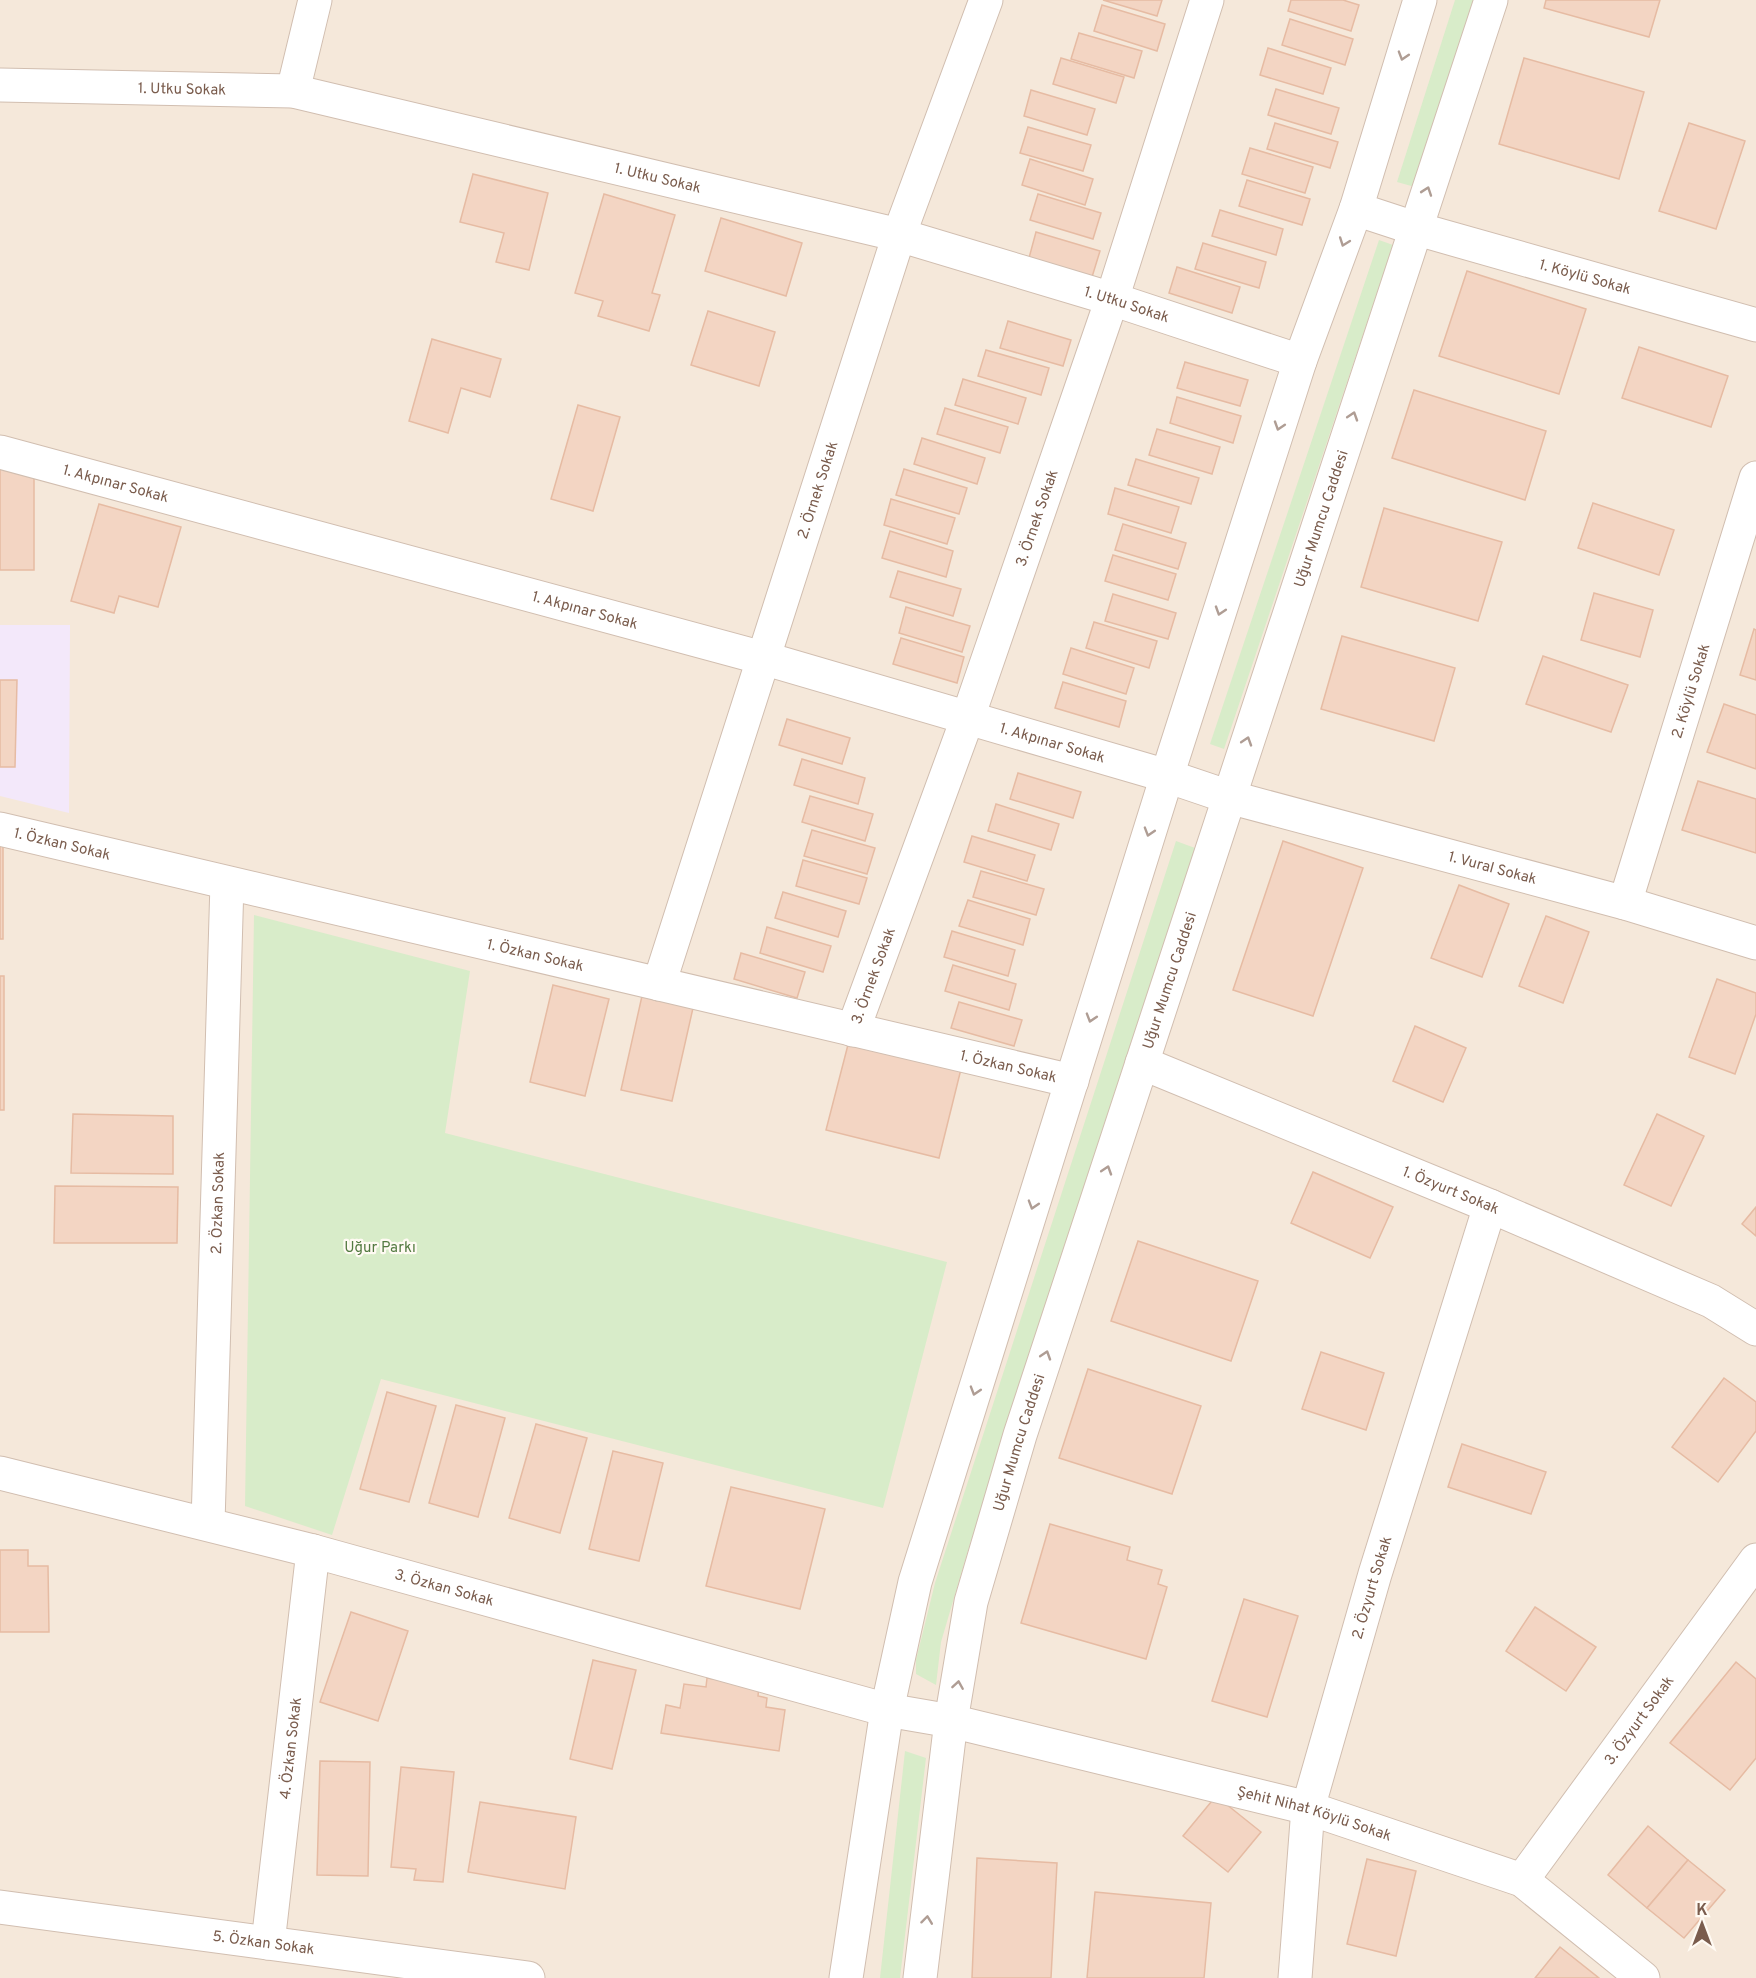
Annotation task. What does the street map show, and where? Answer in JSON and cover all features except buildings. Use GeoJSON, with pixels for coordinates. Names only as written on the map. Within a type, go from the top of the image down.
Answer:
{"type":"FeatureCollection","features":[{"type":"Feature","properties":{"kind":"street"},"geometry":{"type":"LineString","coordinates":[[293,90],[315,0]]}},
{"type":"Feature","properties":{"kind":"street","name":"2. Örnek Sokak"},"geometry":{"type":"LineString","coordinates":[[659,984],[899,236],[986,0]]}},
{"type":"Feature","properties":{"kind":"street","name":"3. Örnek Sokak"},"geometry":{"type":"LineString","coordinates":[[853,1030],[968,717],[1112,299],[1207,0]]}},
{"type":"Feature","properties":{"kind":"street"},"geometry":{"type":"LineString","coordinates":[[846,1978],[887,1710],[915,1582],[1167,776],[1300,361],[1356,209],[1420,0]]}},
{"type":"Feature","properties":{"kind":"street","name":"Uğur Mumcu Caddesi"},"geometry":{"type":"LineString","coordinates":[[920,1978],[951,1721],[971,1602],[995,1515],[1414,228],[1491,0]]}},
{"type":"Feature","properties":{"kind":"street","name":"1. Utku Sokak"},"geometry":{"type":"LineString","coordinates":[[0,85],[293,90],[899,236],[1112,299],[1300,361]]}},
{"type":"Feature","properties":{"kind":"street","name":"1. Köylü Sokak"},"geometry":{"type":"LineString","coordinates":[[1356,209],[1414,228],[1756,325]]}},
{"type":"Feature","properties":{"kind":"street","name":"1. Akpınar Sokak"},"geometry":{"type":"LineString","coordinates":[[0,452],[764,658],[1167,776],[1229,797]]}},
{"type":"Feature","properties":{"kind":"street","name":"2. Köylü Sokak"},"geometry":{"type":"LineString","coordinates":[[1625,903],[1756,478]]}},
{"type":"Feature","properties":{"kind":"street","name":"1. Vural Sokak"},"geometry":{"type":"LineString","coordinates":[[1229,797],[1625,903],[1756,943]]}},
{"type":"Feature","properties":{"kind":"street","name":"1. Özkan Sokak"},"geometry":{"type":"LineString","coordinates":[[0,829],[1072,1081]]}},
{"type":"Feature","properties":{"kind":"street","name":"2. Özkan Sokak"},"geometry":{"type":"LineString","coordinates":[[208,1523],[226,883]]}},
{"type":"Feature","properties":{"kind":"street","name":"1. Özyurt Sokak"},"geometry":{"type":"LineString","coordinates":[[1142,1063],[1490,1206],[1711,1301],[1756,1329]]}},
{"type":"Feature","properties":{"kind":"street","name":"2. Özyurt Sokak"},"geometry":{"type":"LineString","coordinates":[[1295,1978],[1308,1808],[1375,1574],[1490,1206]]}},
{"type":"Feature","properties":{"kind":"street","name":"3. Özkan Sokak"},"geometry":{"type":"LineString","coordinates":[[0,1473],[313,1551],[887,1710],[951,1721]]}},
{"type":"Feature","properties":{"kind":"street","name":"4. Özkan Sokak"},"geometry":{"type":"LineString","coordinates":[[268,1943],[313,1551]]}},
{"type":"Feature","properties":{"kind":"street","name":"3. Özyurt Sokak"},"geometry":{"type":"LineString","coordinates":[[1521,1880],[1756,1560]]}},
{"type":"Feature","properties":{"kind":"street","name":"Şehit Nihat Köylü Sokak"},"geometry":{"type":"LineString","coordinates":[[951,1721],[1308,1808],[1521,1880],[1643,1978]]}},
{"type":"Feature","properties":{"kind":"street","name":"5. Özkan Sokak"},"geometry":{"type":"LineString","coordinates":[[0,1907],[268,1943],[449,1973],[528,1978]]}},
{"type":"Feature","properties":{"kind":"shaded area"},"geometry":{"type":"Polygon","coordinates":[[[0,0],[1756,0],[1756,1978],[0,1978],[0,0]]]}},
{"type":"Feature","properties":{"kind":"shaded area"},"geometry":{"type":"Polygon","coordinates":[[[0,625],[70,625],[69,813],[0,796],[0,625]]]}},
{"type":"Feature","properties":{"kind":"green space"},"geometry":{"type":"Polygon","coordinates":[[[1455,0],[1476,0],[1415,187],[1397,182],[1455,0]]]}},
{"type":"Feature","properties":{"kind":"green space"},"geometry":{"type":"Polygon","coordinates":[[[1379,240],[1393,245],[1224,749],[1210,744],[1379,240]]]}},
{"type":"Feature","properties":{"kind":"green space"},"geometry":{"type":"Polygon","coordinates":[[[1176,841],[1195,848],[969,1547],[941,1642],[936,1685],[916,1674],[916,1660],[935,1583],[1176,841]]]}},
{"type":"Feature","properties":{"kind":"green space","name":"Uğur Parkı"},"geometry":{"type":"Polygon","coordinates":[[[254,915],[470,971],[445,1133],[947,1262],[883,1508],[381,1379],[332,1535],[245,1506],[254,915]]]}},
{"type":"Feature","properties":{"kind":"green space"},"geometry":{"type":"Polygon","coordinates":[[[905,1751],[926,1758],[900,1978],[880,1978],[905,1751]]]}}]}
